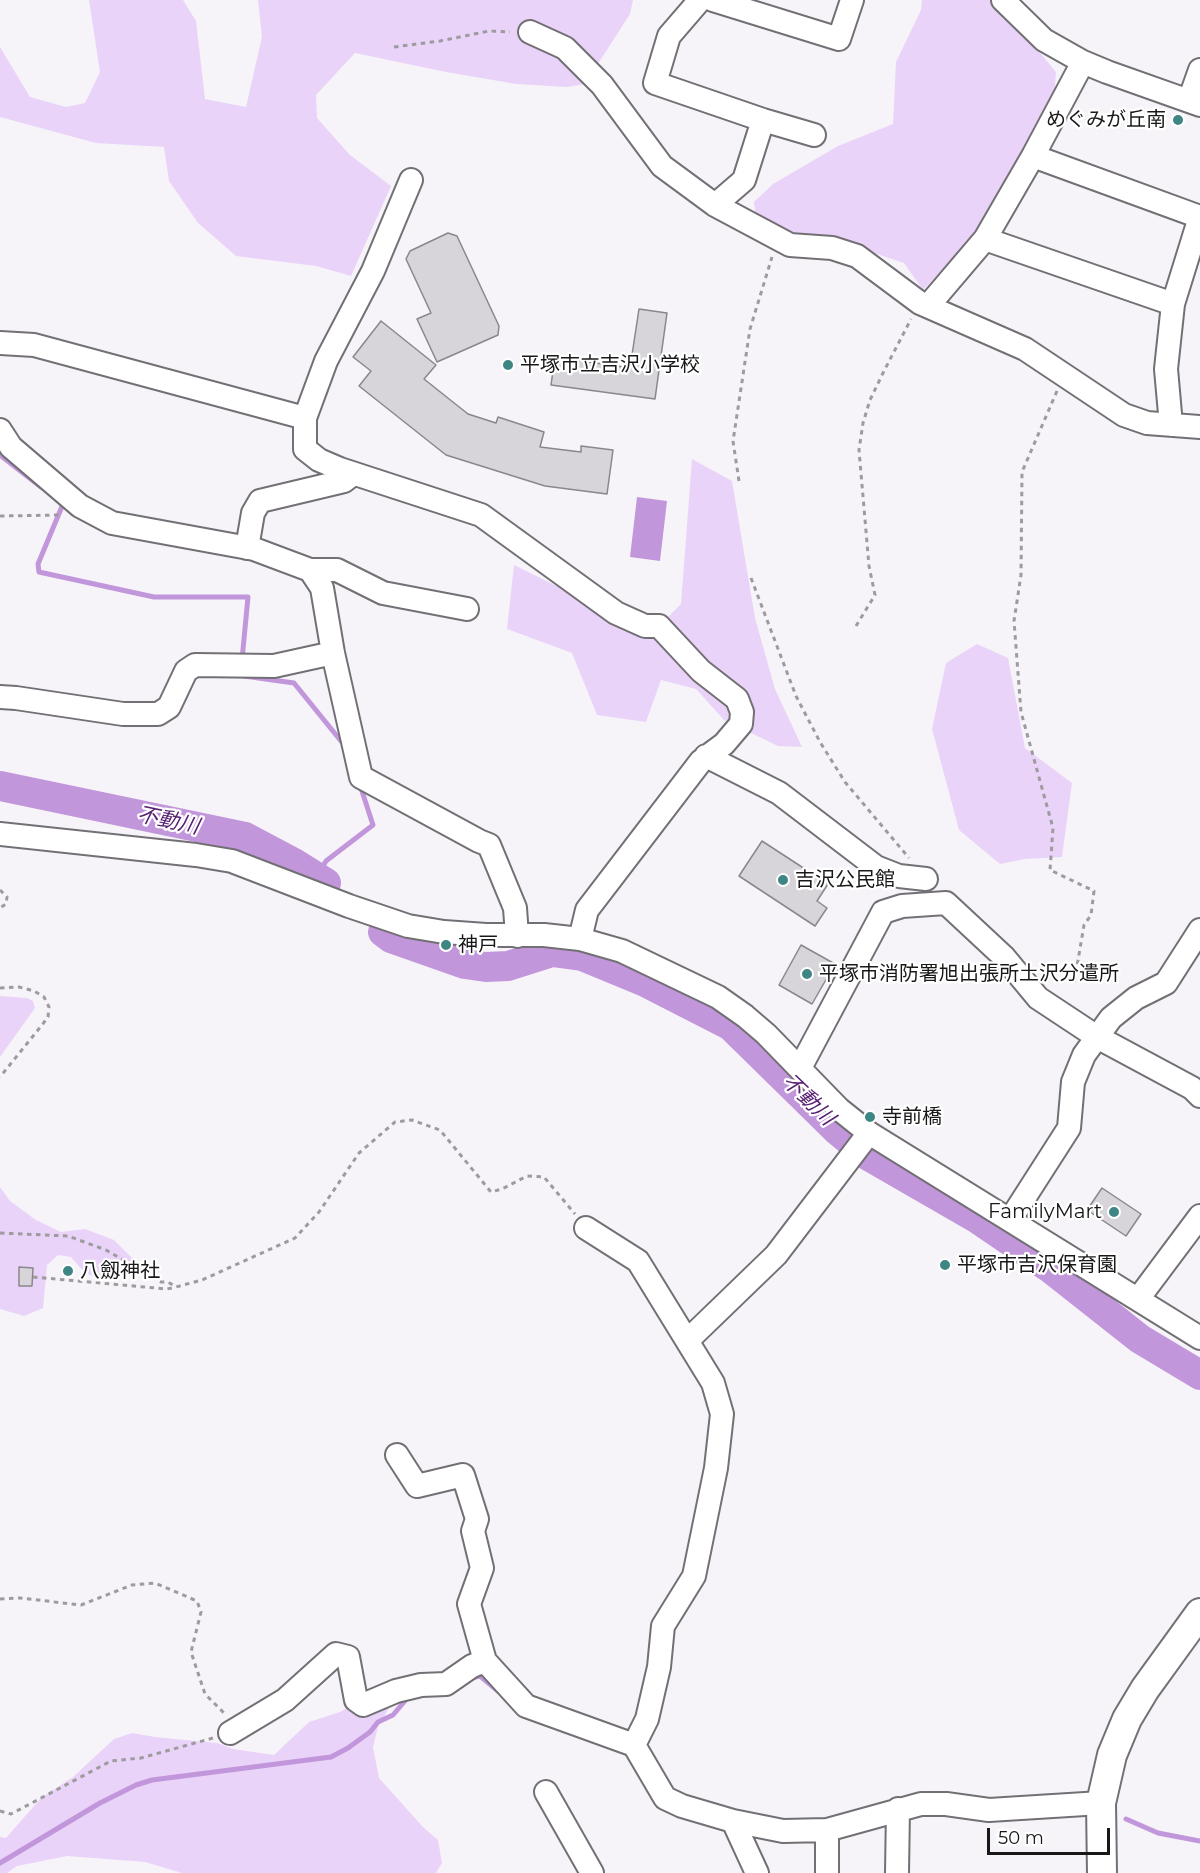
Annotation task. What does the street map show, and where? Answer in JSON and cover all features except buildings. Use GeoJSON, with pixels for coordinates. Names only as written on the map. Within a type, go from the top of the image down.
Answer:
{"type":"FeatureCollection","features":[{"type":"Feature","properties":{"kind":"main road"},"geometry":{"type":"LineString","coordinates":[[1102,1873],[1101,1803],[1112,1755],[1126,1719],[1200,1613]]}},
{"type":"Feature","properties":{"kind":"street"},"geometry":{"type":"LineString","coordinates":[[700,0],[669,36],[655,83],[814,135]]}},
{"type":"Feature","properties":{"kind":"street"},"geometry":{"type":"LineString","coordinates":[[713,0],[839,39],[852,0]]}},
{"type":"Feature","properties":{"kind":"street"},"geometry":{"type":"LineString","coordinates":[[1004,0],[1044,40],[1083,62],[1195,103],[1200,70]]}},
{"type":"Feature","properties":{"kind":"street"},"geometry":{"type":"LineString","coordinates":[[530,32],[565,48],[602,85],[662,166],[715,205],[790,245],[832,248],[856,256],[924,304],[1025,350],[1124,415],[1148,423],[1200,427]]}},
{"type":"Feature","properties":{"kind":"street"},"geometry":{"type":"LineString","coordinates":[[924,304],[985,239],[1034,156],[1083,62]]}},
{"type":"Feature","properties":{"kind":"street"},"geometry":{"type":"LineString","coordinates":[[715,205],[744,180],[763,120]]}},
{"type":"Feature","properties":{"kind":"street"},"geometry":{"type":"LineString","coordinates":[[1034,156],[1200,217],[1173,304],[1166,369],[1171,425]]}},
{"type":"Feature","properties":{"kind":"street"},"geometry":{"type":"LineString","coordinates":[[411,180],[373,271],[326,362],[306,418],[305,449],[319,460],[353,474],[481,514],[616,613],[645,626],[658,626],[701,671],[737,699],[742,712],[741,724],[724,744],[706,756],[587,910],[580,939]]}},
{"type":"Feature","properties":{"kind":"street"},"geometry":{"type":"LineString","coordinates":[[985,239],[1173,304]]}},
{"type":"Feature","properties":{"kind":"street"},"geometry":{"type":"LineString","coordinates":[[0,343],[34,345],[306,418]]}},
{"type":"Feature","properties":{"kind":"street"},"geometry":{"type":"LineString","coordinates":[[0,430],[11,447],[80,506],[112,523],[247,548],[310,570],[337,570],[383,593],[467,609]]}},
{"type":"Feature","properties":{"kind":"street"},"geometry":{"type":"LineString","coordinates":[[247,548],[253,513],[260,501],[345,481],[353,474]]}},
{"type":"Feature","properties":{"kind":"street"},"geometry":{"type":"LineString","coordinates":[[310,570],[322,588],[333,653],[361,777],[478,841],[489,844],[515,908],[517,936]]}},
{"type":"Feature","properties":{"kind":"street"},"geometry":{"type":"LineString","coordinates":[[0,697],[123,714],[159,714],[169,707],[186,671],[195,665],[274,666],[333,653]]}},
{"type":"Feature","properties":{"kind":"street"},"geometry":{"type":"LineString","coordinates":[[706,756],[779,793],[876,867],[899,876],[926,879]]}},
{"type":"Feature","properties":{"kind":"street"},"geometry":{"type":"LineString","coordinates":[[0,834],[232,861],[408,926],[444,932],[517,936],[544,935],[580,939],[622,951],[718,997],[745,1016],[839,1109],[869,1133],[1200,1338]]}},
{"type":"Feature","properties":{"kind":"street"},"geometry":{"type":"LineString","coordinates":[[800,1068],[883,912],[902,906],[946,903],[1004,957],[1038,998],[1097,1037],[1192,1088],[1200,1096]]}},
{"type":"Feature","properties":{"kind":"street"},"geometry":{"type":"LineString","coordinates":[[1011,1220],[1069,1128],[1073,1082],[1084,1055],[1111,1018],[1136,998],[1166,983],[1200,930]]}},
{"type":"Feature","properties":{"kind":"street"},"geometry":{"type":"LineString","coordinates":[[688,1340],[776,1255],[869,1133]]}},
{"type":"Feature","properties":{"kind":"street"},"geometry":{"type":"LineString","coordinates":[[1138,1299],[1200,1216]]}},
{"type":"Feature","properties":{"kind":"street"},"geometry":{"type":"LineString","coordinates":[[586,1228],[638,1261],[713,1383],[722,1414],[716,1468],[694,1576],[663,1626],[659,1667],[647,1719],[634,1746]]}},
{"type":"Feature","properties":{"kind":"street"},"geometry":{"type":"LineString","coordinates":[[398,1455],[417,1486],[463,1475],[477,1519],[473,1531],[482,1568],[469,1604],[485,1661],[526,1706],[634,1746],[665,1798],[682,1806],[733,1821],[783,1831],[827,1830],[921,1804],[946,1804],[989,1810],[1101,1803]]}},
{"type":"Feature","properties":{"kind":"street"},"geometry":{"type":"LineString","coordinates":[[234,1731],[285,1700],[336,1654],[348,1657],[356,1700],[363,1705],[396,1691],[421,1685],[447,1684],[472,1666],[485,1661]]}},
{"type":"Feature","properties":{"kind":"street"},"geometry":{"type":"LineString","coordinates":[[546,1792],[592,1873]]}},
{"type":"Feature","properties":{"kind":"street"},"geometry":{"type":"LineString","coordinates":[[897,1873],[898,1809]]}},
{"type":"Feature","properties":{"kind":"street"},"geometry":{"type":"LineString","coordinates":[[733,1821],[757,1873]]}},
{"type":"Feature","properties":{"kind":"street"},"geometry":{"type":"LineString","coordinates":[[827,1830],[827,1873]]}},
{"type":"Feature","properties":{"kind":"path"},"geometry":{"type":"LineString","coordinates":[[394,47],[440,42],[489,31],[530,32]]}},
{"type":"Feature","properties":{"kind":"path"},"geometry":{"type":"LineString","coordinates":[[739,481],[733,441],[750,329],[779,239]]}},
{"type":"Feature","properties":{"kind":"path"},"geometry":{"type":"LineString","coordinates":[[856,626],[875,595],[869,566],[859,450],[864,423],[870,400],[883,373],[924,304]]}},
{"type":"Feature","properties":{"kind":"path"},"geometry":{"type":"LineString","coordinates":[[1064,375],[1022,472],[1021,575],[1014,621],[1021,712],[1053,828],[1050,870],[1094,891],[1091,915],[1084,925],[1074,984]]}},
{"type":"Feature","properties":{"kind":"path"},"geometry":{"type":"LineString","coordinates":[[0,516],[94,513]]}},
{"type":"Feature","properties":{"kind":"path"},"geometry":{"type":"LineString","coordinates":[[751,578],[796,696],[820,742],[845,782],[926,879]]}},
{"type":"Feature","properties":{"kind":"path"},"geometry":{"type":"LineString","coordinates":[[0,890],[8,897],[6,904],[0,908]]}},
{"type":"Feature","properties":{"kind":"path"},"geometry":{"type":"LineString","coordinates":[[0,988],[19,987],[34,991],[44,997],[49,1007],[48,1017],[0,1077]]}},
{"type":"Feature","properties":{"kind":"path"},"geometry":{"type":"LineString","coordinates":[[33,1276],[167,1289],[202,1280],[295,1238],[319,1212],[359,1153],[395,1122],[412,1120],[440,1130],[491,1192],[527,1176],[544,1177],[586,1228]]}},
{"type":"Feature","properties":{"kind":"path"},"geometry":{"type":"LineString","coordinates":[[0,1233],[69,1236],[106,1250],[161,1282],[168,1282],[176,1287]]}},
{"type":"Feature","properties":{"kind":"path"},"geometry":{"type":"LineString","coordinates":[[0,1599],[20,1598],[81,1605],[132,1585],[155,1583],[197,1601],[201,1612],[191,1652],[195,1669],[205,1694],[234,1731],[141,1758],[111,1761],[11,1814],[0,1811]]}},
{"type":"Feature","properties":{"kind":"shaded area"},"geometry":{"type":"Polygon","coordinates":[[[89,0],[183,0],[196,21],[205,99],[246,107],[262,37],[258,0],[633,0],[630,14],[585,84],[567,87],[516,84],[355,53],[316,95],[317,118],[350,155],[391,186],[351,276],[316,266],[236,256],[198,223],[169,181],[164,147],[96,143],[0,117],[0,47],[30,97],[66,107],[85,103],[100,72],[89,0]]]}},
{"type":"Feature","properties":{"kind":"shaded area"},"geometry":{"type":"Polygon","coordinates":[[[922,0],[996,0],[1056,72],[1054,99],[980,230],[923,290],[904,263],[868,251],[806,237],[756,218],[754,202],[773,184],[838,146],[893,124],[896,62],[921,10],[922,0]]]}},
{"type":"Feature","properties":{"kind":"shaded area"},"geometry":{"type":"Polygon","coordinates":[[[692,459],[732,481],[755,618],[775,689],[802,747],[778,746],[724,720],[696,689],[661,680],[646,722],[597,715],[572,653],[507,629],[514,565],[652,633],[681,604],[692,459]]]}},
{"type":"Feature","properties":{"kind":"shaded area"},"geometry":{"type":"Polygon","coordinates":[[[637,497],[667,501],[660,561],[630,557],[637,497]]]}},
{"type":"Feature","properties":{"kind":"shaded area"},"geometry":{"type":"Polygon","coordinates":[[[977,644],[1008,658],[1025,748],[1072,783],[1062,857],[1025,859],[1000,864],[959,830],[932,729],[946,663],[977,644]]]}},
{"type":"Feature","properties":{"kind":"shaded area"},"geometry":{"type":"Polygon","coordinates":[[[0,996],[27,998],[33,1001],[35,1008],[0,1057],[0,996]]]}},
{"type":"Feature","properties":{"kind":"shaded area"},"geometry":{"type":"Polygon","coordinates":[[[0,1187],[10,1201],[36,1220],[61,1232],[85,1229],[114,1240],[133,1259],[127,1275],[95,1277],[84,1272],[71,1257],[58,1255],[47,1265],[43,1308],[24,1316],[0,1309],[0,1187]]]}},
{"type":"Feature","properties":{"kind":"shaded area"},"geometry":{"type":"Polygon","coordinates":[[[376,1691],[393,1701],[378,1727],[373,1747],[379,1778],[423,1827],[438,1840],[442,1863],[436,1873],[182,1873],[145,1862],[67,1856],[17,1866],[7,1873],[0,1873],[0,1837],[6,1838],[41,1798],[73,1777],[114,1739],[132,1733],[217,1743],[233,1749],[274,1755],[309,1722],[340,1712],[376,1691]]]}},
{"type":"Feature","properties":{"kind":"waterway"},"geometry":{"type":"LineString","coordinates":[[0,455],[41,487]]}},
{"type":"Feature","properties":{"kind":"waterway"},"geometry":{"type":"LineString","coordinates":[[60,502],[63,504],[38,564],[39,572],[154,597],[248,597],[242,660]]}},
{"type":"Feature","properties":{"kind":"waterway"},"geometry":{"type":"LineString","coordinates":[[244,676],[294,683],[345,746]]}},
{"type":"Feature","properties":{"kind":"waterway"},"geometry":{"type":"LineString","coordinates":[[317,876],[326,861],[373,825],[360,785]]}},
{"type":"Feature","properties":{"kind":"waterway","name":"不動川"},"geometry":{"type":"LineString","coordinates":[[0,786],[245,837],[326,883]]}},
{"type":"Feature","properties":{"kind":"waterway","name":"不動川"},"geometry":{"type":"LineString","coordinates":[[383,932],[391,938],[465,964],[486,967],[508,966],[552,952],[582,956],[645,982],[731,1026],[838,1131],[867,1155],[978,1219],[1050,1268],[1140,1339],[1200,1375]]}},
{"type":"Feature","properties":{"kind":"waterway"},"geometry":{"type":"LineString","coordinates":[[471,1678],[480,1676],[498,1691]]}},
{"type":"Feature","properties":{"kind":"waterway"},"geometry":{"type":"LineString","coordinates":[[0,1863],[100,1803],[136,1785],[152,1780],[331,1757],[370,1732],[378,1722],[393,1715],[409,1696]]}},
{"type":"Feature","properties":{"kind":"waterway"},"geometry":{"type":"LineString","coordinates":[[1126,1819],[1158,1833],[1200,1841]]}},
{"type":"Feature","properties":{"kind":"place","name":"めぐみが丘南"},"geometry":{"type":"Point","coordinates":[1178,120]}},
{"type":"Feature","properties":{"kind":"place","name":"平塚市立吉沢小学校"},"geometry":{"type":"Point","coordinates":[508,365]}},
{"type":"Feature","properties":{"kind":"place","name":"吉沢公民館"},"geometry":{"type":"Point","coordinates":[783,880]}},
{"type":"Feature","properties":{"kind":"place","name":"神戸"},"geometry":{"type":"Point","coordinates":[446,945]}},
{"type":"Feature","properties":{"kind":"place","name":"平塚市消防署旭出張所土沢分遣所"},"geometry":{"type":"Point","coordinates":[807,974]}},
{"type":"Feature","properties":{"kind":"place","name":"寺前橋"},"geometry":{"type":"Point","coordinates":[870,1117]}},
{"type":"Feature","properties":{"kind":"place","name":"FamilyMart"},"geometry":{"type":"Point","coordinates":[1114,1212]}},
{"type":"Feature","properties":{"kind":"place","name":"平塚市吉沢保育園"},"geometry":{"type":"Point","coordinates":[945,1265]}},
{"type":"Feature","properties":{"kind":"place","name":"八劔神社"},"geometry":{"type":"Point","coordinates":[68,1271]}}]}
